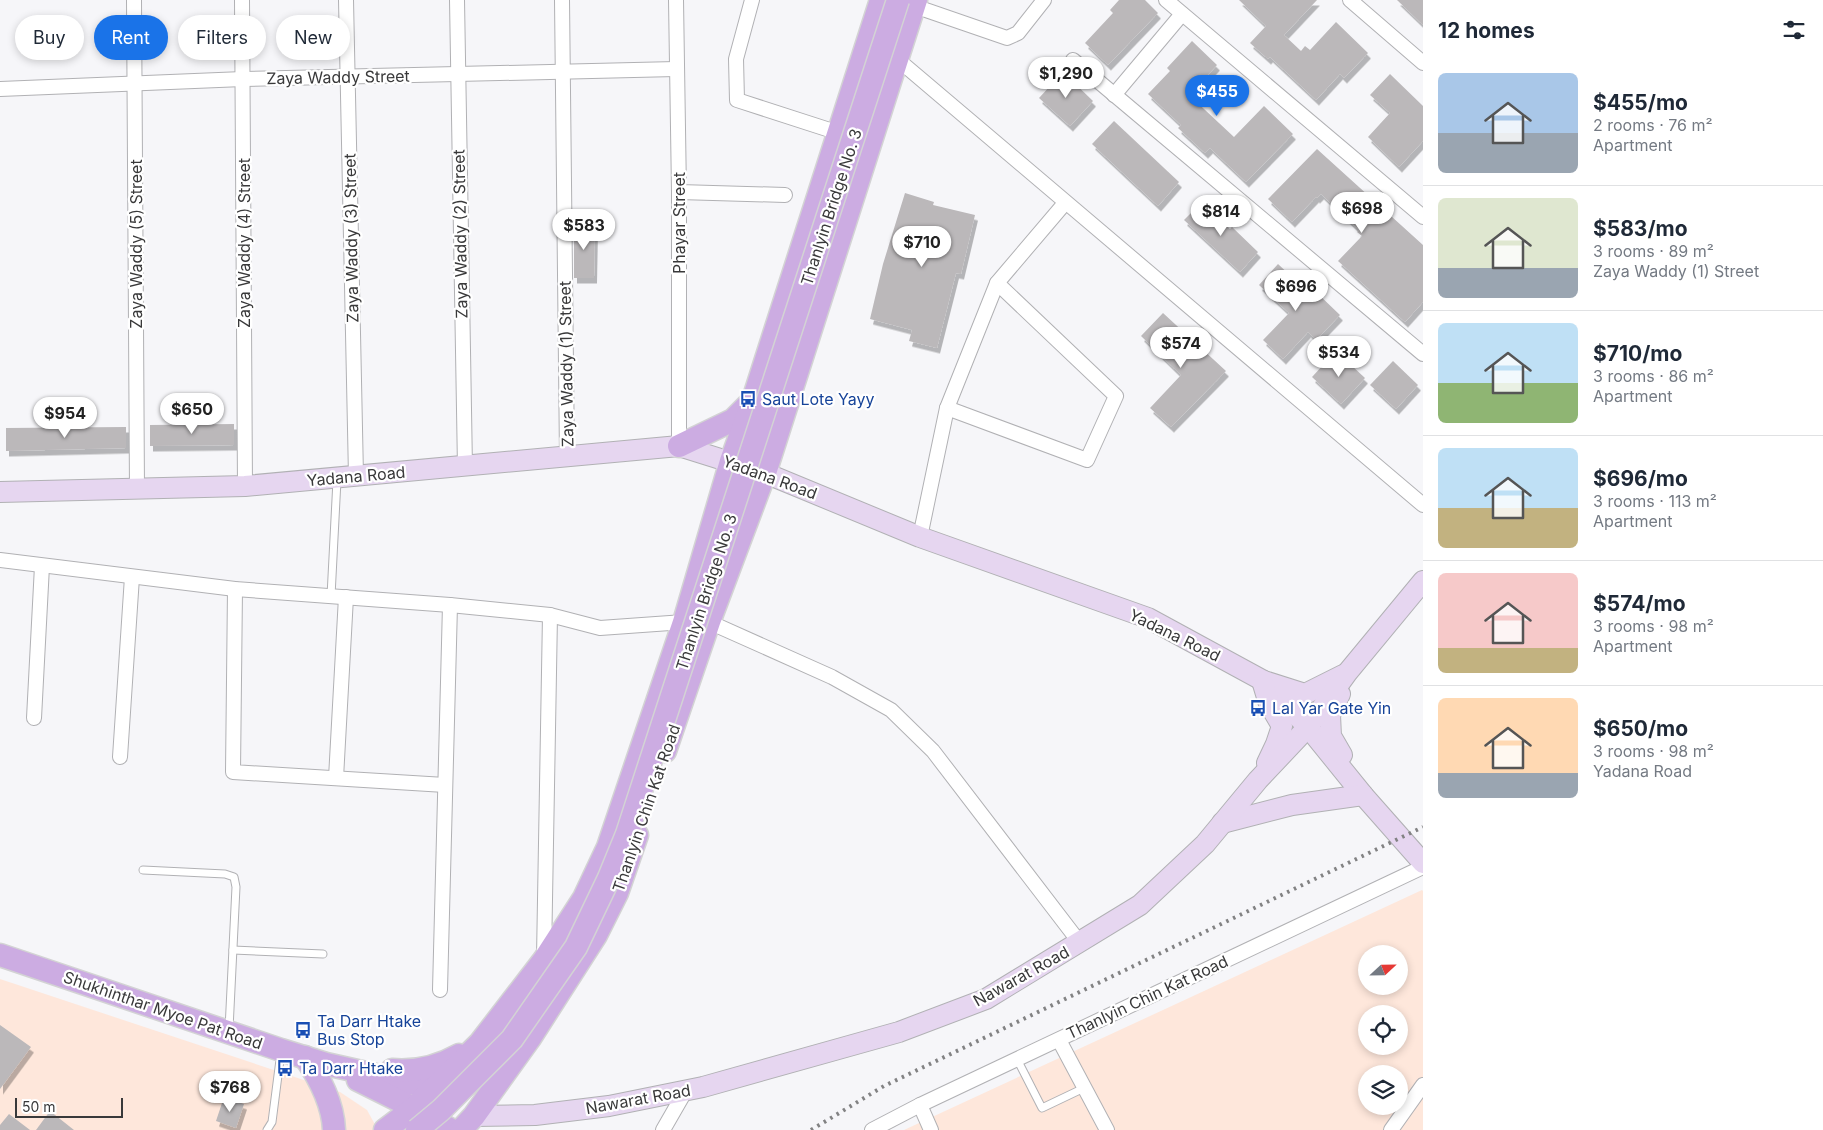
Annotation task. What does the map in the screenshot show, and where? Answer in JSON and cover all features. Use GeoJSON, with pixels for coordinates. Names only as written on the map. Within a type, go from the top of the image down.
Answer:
{"type":"FeatureCollection","features":[{"type":"Feature","properties":{"kind":"main road","name":"Thanlyin Chin Kat Road"},"geometry":{"type":"LineString","coordinates":[[385,1130],[414,1108],[480,1043],[544,960],[584,898],[608,847],[684,622],[731,461],[753,400],[881,0]]}},
{"type":"Feature","properties":{"kind":"main road","name":"Thanlyin Chin Kat Road"},"geometry":{"type":"LineString","coordinates":[[472,1126],[566,984],[596,935],[617,893],[709,622],[765,473],[856,190],[896,58],[910,2]]}},
{"type":"Feature","properties":{"kind":"main road","name":"Thanlyin Bridge No. 3"},"geometry":{"type":"LineString","coordinates":[[417,1130],[441,1110],[512,1039],[576,947],[609,878],[627,834],[910,2]]}},
{"type":"Feature","properties":{"kind":"main road"},"geometry":{"type":"LineString","coordinates":[[823,180],[856,190]]}},
{"type":"Feature","properties":{"kind":"main road"},"geometry":{"type":"LineString","coordinates":[[679,446],[733,420],[753,400]]}},
{"type":"Feature","properties":{"kind":"main road","name":"Yadana Road"},"geometry":{"type":"LineString","coordinates":[[0,492],[245,486],[464,468],[679,446],[765,473],[920,537],[1148,618],[1262,680],[1308,727],[1363,794],[1423,862]]}},
{"type":"Feature","properties":{"kind":"main road","name":"Nawarat Road"},"geometry":{"type":"LineString","coordinates":[[472,1126],[535,1115],[590,1109],[712,1084],[899,1032],[986,999],[1140,905],[1205,844],[1258,780],[1308,727],[1347,673],[1423,580]]}},
{"type":"Feature","properties":{"kind":"main road"},"geometry":{"type":"LineString","coordinates":[[1262,680],[1305,694],[1347,673]]}},
{"type":"Feature","properties":{"kind":"main road"},"geometry":{"type":"LineString","coordinates":[[1222,823],[1292,806],[1363,794],[1331,736],[1330,715],[1339,698],[1347,673]]}},
{"type":"Feature","properties":{"kind":"main road"},"geometry":{"type":"LineString","coordinates":[[1258,780],[1276,744],[1282,726],[1269,704],[1262,680]]}},
{"type":"Feature","properties":{"kind":"main road","name":"Shukhinthar Myoe Pat Road"},"geometry":{"type":"LineString","coordinates":[[0,955],[315,1060]]}},
{"type":"Feature","properties":{"kind":"main road"},"geometry":{"type":"LineString","coordinates":[[315,1060],[408,1072],[428,1069],[452,1059],[480,1043]]}},
{"type":"Feature","properties":{"kind":"main road"},"geometry":{"type":"LineString","coordinates":[[315,1060],[433,1088],[472,1126]]}},
{"type":"Feature","properties":{"kind":"main road"},"geometry":{"type":"LineString","coordinates":[[315,1060],[414,1108],[451,1130]]}},
{"type":"Feature","properties":{"kind":"main road"},"geometry":{"type":"LineString","coordinates":[[315,1060],[317,1076],[333,1114],[334,1130]]}},
{"type":"Feature","properties":{"kind":"street","name":"Zaya Waddy (5) Street"},"geometry":{"type":"LineString","coordinates":[[134,0],[137,489]]}},
{"type":"Feature","properties":{"kind":"street","name":"Zaya Waddy (4) Street"},"geometry":{"type":"LineString","coordinates":[[242,0],[245,486]]}},
{"type":"Feature","properties":{"kind":"street","name":"Zaya Waddy (3) Street"},"geometry":{"type":"LineString","coordinates":[[346,0],[348,78],[346,477]]}},
{"type":"Feature","properties":{"kind":"street","name":"Zaya Waddy (2) Street"},"geometry":{"type":"LineString","coordinates":[[457,0],[464,468]]}},
{"type":"Feature","properties":{"kind":"street","name":"Zaya Waddy (1) Street"},"geometry":{"type":"LineString","coordinates":[[562,0],[567,457]]}},
{"type":"Feature","properties":{"kind":"street","name":"Phayar Street"},"geometry":{"type":"LineString","coordinates":[[676,0],[679,192],[679,446]]}},
{"type":"Feature","properties":{"kind":"street"},"geometry":{"type":"LineString","coordinates":[[752,0],[736,59],[737,100],[839,133]]}},
{"type":"Feature","properties":{"kind":"street"},"geometry":{"type":"LineString","coordinates":[[910,2],[1008,38],[1018,33],[1044,0]]}},
{"type":"Feature","properties":{"kind":"street"},"geometry":{"type":"LineString","coordinates":[[1166,0],[1423,217]]}},
{"type":"Feature","properties":{"kind":"street"},"geometry":{"type":"LineString","coordinates":[[1350,0],[1423,63]]}},
{"type":"Feature","properties":{"kind":"street"},"geometry":{"type":"LineString","coordinates":[[1114,95],[1182,14]]}},
{"type":"Feature","properties":{"kind":"street"},"geometry":{"type":"LineString","coordinates":[[896,58],[1423,506]]}},
{"type":"Feature","properties":{"kind":"street"},"geometry":{"type":"LineString","coordinates":[[1073,60],[1423,354]]}},
{"type":"Feature","properties":{"kind":"street","name":"Zaya Waddy Street"},"geometry":{"type":"LineString","coordinates":[[0,89],[243,79],[676,70]]}},
{"type":"Feature","properties":{"kind":"street"},"geometry":{"type":"LineString","coordinates":[[679,192],[785,195]]}},
{"type":"Feature","properties":{"kind":"street"},"geometry":{"type":"LineString","coordinates":[[920,537],[947,408],[997,283],[1065,203]]}},
{"type":"Feature","properties":{"kind":"street"},"geometry":{"type":"LineString","coordinates":[[947,408],[1087,460],[1116,396],[997,283]]}},
{"type":"Feature","properties":{"kind":"street"},"geometry":{"type":"LineString","coordinates":[[0,560],[235,589],[450,605],[550,615],[600,628],[709,622],[832,676],[891,710],[933,750],[1080,943]]}},
{"type":"Feature","properties":{"kind":"street"},"geometry":{"type":"LineString","coordinates":[[34,718],[42,566]]}},
{"type":"Feature","properties":{"kind":"street"},"geometry":{"type":"LineString","coordinates":[[120,757],[132,577]]}},
{"type":"Feature","properties":{"kind":"street"},"geometry":{"type":"LineString","coordinates":[[235,589],[233,772],[445,784]]}},
{"type":"Feature","properties":{"kind":"street"},"geometry":{"type":"LineString","coordinates":[[336,778],[346,597]]}},
{"type":"Feature","properties":{"kind":"street"},"geometry":{"type":"LineString","coordinates":[[440,990],[450,605]]}},
{"type":"Feature","properties":{"kind":"street"},"geometry":{"type":"LineString","coordinates":[[544,960],[550,615]]}},
{"type":"Feature","properties":{"kind":"street","name":"Thanlyin Chin Kat Road"},"geometry":{"type":"LineString","coordinates":[[872,1130],[920,1105],[1423,866]]}},
{"type":"Feature","properties":{"kind":"street"},"geometry":{"type":"LineString","coordinates":[[1059,1040],[1107,1130]]}},
{"type":"Feature","properties":{"kind":"street"},"geometry":{"type":"LineString","coordinates":[[1391,1130],[1423,1085]]}},
{"type":"Feature","properties":{"kind":"street"},"geometry":{"type":"LineString","coordinates":[[663,1130],[686,1090]]}},
{"type":"Feature","properties":{"kind":"street"},"geometry":{"type":"LineString","coordinates":[[920,1105],[931,1130]]}},
{"type":"Feature","properties":{"kind":"lane"},"geometry":{"type":"LineString","coordinates":[[331,596],[346,477]]}},
{"type":"Feature","properties":{"kind":"lane"},"geometry":{"type":"LineString","coordinates":[[143,870],[224,874],[234,877],[236,887],[229,1032]]}},
{"type":"Feature","properties":{"kind":"lane"},"geometry":{"type":"LineString","coordinates":[[233,950],[323,954]]}},
{"type":"Feature","properties":{"kind":"lane"},"geometry":{"type":"LineString","coordinates":[[267,1130],[272,1122],[281,1050]]}},
{"type":"Feature","properties":{"kind":"lane"},"geometry":{"type":"LineString","coordinates":[[1017,1060],[1042,1108],[1084,1088]]}},
{"type":"Feature","properties":{"kind":"shaded area"},"geometry":{"type":"Polygon","coordinates":[[[1422,890],[1423,1130],[904,1130],[1422,890]]]}},
{"type":"Feature","properties":{"kind":"shaded area"},"geometry":{"type":"Polygon","coordinates":[[[0,979],[340,1092],[367,1110],[378,1130],[0,1130],[0,979]]]}},
{"type":"Feature","properties":{"kind":"building"},"geometry":{"type":"Polygon","coordinates":[[[1119,0],[1145,0],[1158,13],[1108,65],[1085,43],[1113,13],[1110,10],[1119,0]]]}},
{"type":"Feature","properties":{"kind":"building"},"geometry":{"type":"Polygon","coordinates":[[[1239,0],[1317,0],[1284,35],[1301,51],[1305,46],[1310,50],[1336,22],[1368,53],[1344,78],[1340,74],[1316,100],[1270,57],[1268,59],[1250,43],[1266,26],[1239,0]]]}},
{"type":"Feature","properties":{"kind":"building"},"geometry":{"type":"Polygon","coordinates":[[[1397,0],[1423,0],[1423,25],[1397,0]]]}},
{"type":"Feature","properties":{"kind":"building"},"geometry":{"type":"Polygon","coordinates":[[[1192,41],[1217,65],[1189,95],[1234,137],[1264,106],[1293,134],[1246,182],[1210,148],[1205,153],[1178,128],[1181,125],[1148,94],[1170,71],[1167,68],[1192,41]]]}},
{"type":"Feature","properties":{"kind":"building"},"geometry":{"type":"Polygon","coordinates":[[[1063,72],[1093,101],[1070,126],[1039,98],[1063,72]]]}},
{"type":"Feature","properties":{"kind":"building"},"geometry":{"type":"Polygon","coordinates":[[[1390,74],[1423,106],[1423,141],[1399,167],[1368,137],[1390,113],[1370,95],[1390,74]]]}},
{"type":"Feature","properties":{"kind":"building"},"geometry":{"type":"Polygon","coordinates":[[[1114,121],[1179,182],[1158,206],[1092,144],[1114,121]]]}},
{"type":"Feature","properties":{"kind":"building"},"geometry":{"type":"Polygon","coordinates":[[[1317,149],[1423,245],[1423,302],[1405,322],[1338,261],[1362,236],[1357,232],[1359,230],[1321,194],[1292,222],[1268,199],[1317,149]]]}},
{"type":"Feature","properties":{"kind":"building"},"geometry":{"type":"Polygon","coordinates":[[[905,193],[934,202],[933,205],[975,215],[961,274],[956,273],[937,348],[909,341],[912,330],[870,319],[883,264],[905,193]]]}},
{"type":"Feature","properties":{"kind":"building"},"geometry":{"type":"Polygon","coordinates":[[[1202,202],[1258,252],[1240,272],[1184,220],[1202,202]]]}},
{"type":"Feature","properties":{"kind":"building"},"geometry":{"type":"Polygon","coordinates":[[[574,225],[595,225],[594,278],[574,278],[574,225]]]}},
{"type":"Feature","properties":{"kind":"building"},"geometry":{"type":"Polygon","coordinates":[[[1278,264],[1311,295],[1315,291],[1340,315],[1316,340],[1308,332],[1283,359],[1263,340],[1289,313],[1259,285],[1278,264]]]}},
{"type":"Feature","properties":{"kind":"building"},"geometry":{"type":"Polygon","coordinates":[[[1163,313],[1226,371],[1171,427],[1150,408],[1181,375],[1141,336],[1163,313]]]}},
{"type":"Feature","properties":{"kind":"building"},"geometry":{"type":"Polygon","coordinates":[[[1336,351],[1365,378],[1341,404],[1312,377],[1336,351]]]}},
{"type":"Feature","properties":{"kind":"building"},"geometry":{"type":"Polygon","coordinates":[[[1393,361],[1418,385],[1396,409],[1370,385],[1393,361]]]}},
{"type":"Feature","properties":{"kind":"building"},"geometry":{"type":"Polygon","coordinates":[[[234,424],[234,445],[150,446],[150,425],[234,424]]]}},
{"type":"Feature","properties":{"kind":"building"},"geometry":{"type":"Polygon","coordinates":[[[126,427],[126,448],[6,451],[6,428],[126,427]]]}},
{"type":"Feature","properties":{"kind":"building"},"geometry":{"type":"Polygon","coordinates":[[[0,1025],[31,1047],[0,1089],[0,1025]]]}},
{"type":"Feature","properties":{"kind":"building"},"geometry":{"type":"Polygon","coordinates":[[[224,1097],[244,1104],[236,1128],[216,1121],[224,1097]]]}},
{"type":"Feature","properties":{"kind":"building"},"geometry":{"type":"Polygon","coordinates":[[[50,1111],[74,1130],[36,1130],[50,1111]]]}},
{"type":"Feature","properties":{"kind":"building"},"geometry":{"type":"Polygon","coordinates":[[[9,1114],[30,1130],[0,1130],[0,1125],[9,1114]]]}},
{"type":"Feature","properties":{"kind":"railway"},"geometry":{"type":"LineString","coordinates":[[811,1130],[884,1086],[1423,827]]}},
{"type":"Feature","properties":{"kind":"place","name":"Saut Lote Yayy"},"geometry":{"type":"Point","coordinates":[748,399]}},
{"type":"Feature","properties":{"kind":"place","name":"Lal Yar Gate Yin"},"geometry":{"type":"Point","coordinates":[1258,708]}},
{"type":"Feature","properties":{"kind":"place","name":"Ta Darr Htake Bus Stop"},"geometry":{"type":"Point","coordinates":[303,1030]}},
{"type":"Feature","properties":{"kind":"place","name":"Ta Darr Htake"},"geometry":{"type":"Point","coordinates":[285,1068]}}]}
